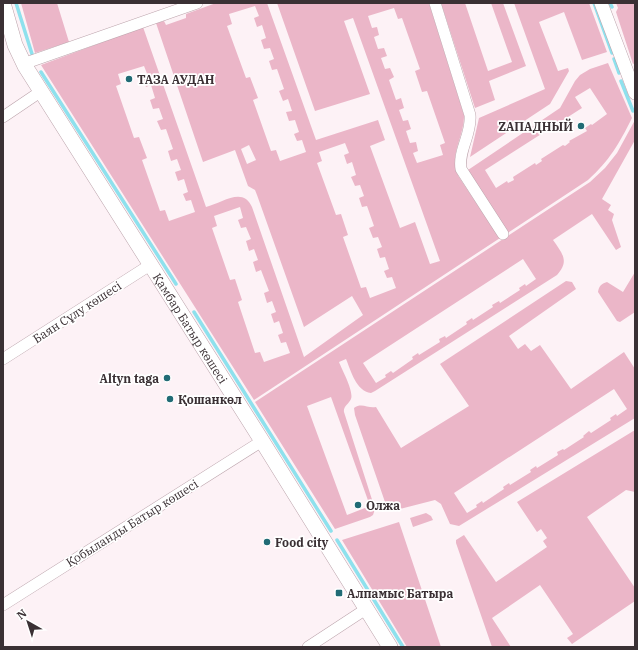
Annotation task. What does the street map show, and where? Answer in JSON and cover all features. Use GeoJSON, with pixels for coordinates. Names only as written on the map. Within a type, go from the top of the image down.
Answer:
{"type":"FeatureCollection","features":[{"type":"Feature","properties":{"kind":"main road","name":"Қамбар Батыр көшесі"},"geometry":{"type":"LineString","coordinates":[[3,3],[15,45],[23,64],[262,441],[390,647]]}},
{"type":"Feature","properties":{"kind":"street"},"geometry":{"type":"LineString","coordinates":[[23,64],[197,3]]}},
{"type":"Feature","properties":{"kind":"street"},"geometry":{"type":"LineString","coordinates":[[435,3],[470,115],[470,124],[460,162],[461,169],[503,234]]}},
{"type":"Feature","properties":{"kind":"street"},"geometry":{"type":"LineString","coordinates":[[601,3],[635,93]]}},
{"type":"Feature","properties":{"kind":"street"},"geometry":{"type":"LineString","coordinates":[[3,117],[40,92]]}},
{"type":"Feature","properties":{"kind":"street","name":"Баян Сұлу көшесі"},"geometry":{"type":"LineString","coordinates":[[3,359],[150,265]]}},
{"type":"Feature","properties":{"kind":"street","name":"Қобыланды Батыр көшесі"},"geometry":{"type":"LineString","coordinates":[[3,605],[262,441]]}},
{"type":"Feature","properties":{"kind":"street"},"geometry":{"type":"LineString","coordinates":[[308,647],[366,609]]}},
{"type":"Feature","properties":{"kind":"shaded area"},"geometry":{"type":"Polygon","coordinates":[[[21,3],[57,3],[69,42],[35,53],[21,3]]]}},
{"type":"Feature","properties":{"kind":"shaded area"},"geometry":{"type":"Polygon","coordinates":[[[216,3],[267,3],[316,140],[378,120],[385,140],[370,146],[400,228],[415,222],[430,264],[440,261],[353,18],[344,21],[370,94],[315,111],[277,3],[429,3],[464,115],[464,123],[457,146],[455,162],[456,169],[459,177],[496,233],[505,228],[468,170],[560,108],[580,75],[590,69],[608,63],[632,118],[613,151],[602,166],[588,180],[254,400],[41,65],[143,27],[206,207],[238,197],[248,201],[252,207],[304,357],[363,315],[352,296],[304,327],[257,195],[255,190],[248,186],[235,150],[203,162],[156,23],[164,21],[166,25],[186,18],[186,14],[216,3]],[[255,6],[229,14],[232,24],[227,26],[246,78],[250,77],[258,98],[253,100],[271,151],[276,150],[280,161],[306,152],[302,140],[297,141],[294,134],[299,132],[295,120],[289,121],[286,112],[292,111],[288,99],[283,101],[279,91],[284,89],[277,69],[272,70],[269,61],[274,59],[270,48],[264,49],[261,40],[266,38],[262,25],[257,27],[254,18],[259,16],[255,6]],[[394,8],[368,16],[372,28],[377,27],[379,35],[374,37],[378,49],[384,48],[387,56],[381,58],[385,69],[390,68],[394,77],[389,80],[396,100],[401,98],[404,108],[399,110],[403,121],[408,120],[411,129],[406,131],[410,143],[416,142],[418,151],[413,153],[417,163],[443,155],[440,145],[445,143],[427,91],[422,92],[415,71],[420,69],[402,18],[398,19],[394,8]],[[144,66],[118,74],[121,84],[116,86],[134,138],[139,137],[147,158],[142,160],[160,211],[165,210],[169,221],[195,212],[191,200],[186,201],[183,194],[188,192],[184,179],[178,181],[175,172],[181,170],[177,159],[171,161],[168,151],[173,149],[166,129],[161,130],[157,121],[163,119],[159,108],[153,109],[150,100],[155,98],[151,85],[146,87],[143,78],[148,76],[144,66]],[[590,88],[575,97],[582,108],[485,170],[496,188],[507,181],[508,183],[514,180],[513,177],[535,163],[536,165],[542,161],[541,159],[563,145],[565,146],[570,142],[569,141],[587,131],[585,128],[591,124],[592,125],[607,114],[590,88]],[[345,143],[319,152],[322,161],[317,163],[336,215],[341,214],[348,235],[343,237],[361,288],[366,287],[370,298],[396,288],[392,277],[387,278],[384,271],[389,269],[385,257],[380,258],[377,249],[382,247],[378,237],[373,238],[369,228],[374,226],[367,206],[362,207],[359,198],[364,196],[360,185],[355,186],[351,177],[356,175],[352,162],[347,164],[344,155],[349,153],[345,143]],[[249,145],[241,149],[247,164],[256,160],[249,145]],[[240,207],[214,216],[217,226],[212,228],[230,280],[235,279],[242,300],[238,302],[255,353],[260,352],[264,362],[290,353],[286,342],[281,343],[278,335],[283,333],[279,321],[274,323],[271,314],[276,312],[272,301],[267,303],[264,293],[269,291],[261,270],[256,272],[253,262],[258,260],[254,249],[249,251],[246,241],[251,239],[246,227],[241,228],[238,220],[243,218],[240,207]]]}},
{"type":"Feature","properties":{"kind":"shaded area"},"geometry":{"type":"Polygon","coordinates":[[[441,3],[465,3],[488,71],[512,62],[491,3],[503,3],[526,66],[489,81],[495,100],[475,108],[441,3]]]}},
{"type":"Feature","properties":{"kind":"shaded area"},"geometry":{"type":"Polygon","coordinates":[[[514,3],[589,3],[607,52],[582,60],[564,12],[539,22],[558,71],[568,68],[569,71],[550,104],[470,157],[479,118],[545,89],[514,3]]]}},
{"type":"Feature","properties":{"kind":"shaded area"},"geometry":{"type":"Polygon","coordinates":[[[616,3],[635,3],[635,63],[633,64],[616,12],[618,8],[616,3]]]}},
{"type":"Feature","properties":{"kind":"shaded area"},"geometry":{"type":"Polygon","coordinates":[[[635,120],[635,140],[602,199],[611,205],[608,210],[614,214],[612,220],[621,247],[616,250],[592,214],[553,240],[562,253],[564,261],[561,270],[557,275],[375,391],[371,393],[361,389],[352,375],[346,359],[339,362],[351,391],[351,399],[344,408],[344,412],[375,509],[373,515],[370,517],[335,529],[255,402],[590,182],[605,168],[617,153],[635,120]],[[523,259],[363,363],[376,383],[386,377],[385,375],[391,371],[393,373],[413,359],[412,357],[418,353],[419,355],[440,342],[439,339],[445,336],[446,338],[467,324],[466,322],[472,318],[473,320],[493,307],[492,305],[499,301],[500,303],[520,290],[519,288],[525,284],[526,286],[536,279],[523,259]],[[331,397],[307,406],[347,515],[370,506],[331,397]]]}},
{"type":"Feature","properties":{"kind":"shaded area"},"geometry":{"type":"Polygon","coordinates":[[[635,272],[635,312],[620,322],[617,321],[598,292],[599,288],[602,284],[607,282],[623,292],[635,272]]]}},
{"type":"Feature","properties":{"kind":"shaded area"},"geometry":{"type":"Polygon","coordinates":[[[566,281],[572,282],[576,289],[509,336],[518,349],[525,344],[531,351],[540,345],[571,389],[624,352],[635,369],[635,418],[459,526],[450,524],[441,504],[435,500],[396,510],[390,509],[385,502],[355,415],[354,408],[357,406],[376,407],[401,448],[469,406],[440,364],[566,281]],[[614,389],[454,493],[467,513],[477,507],[476,505],[482,501],[483,503],[504,489],[503,487],[509,483],[510,485],[531,472],[530,470],[536,466],[537,468],[558,455],[557,452],[563,449],[564,450],[584,437],[583,436],[589,431],[591,433],[611,420],[610,418],[616,414],[617,416],[627,409],[614,389]]]}},
{"type":"Feature","properties":{"kind":"shaded area"},"geometry":{"type":"Polygon","coordinates":[[[635,430],[635,492],[626,490],[587,517],[635,588],[635,601],[572,644],[567,638],[573,634],[540,585],[492,618],[511,647],[492,647],[456,540],[464,535],[496,582],[547,547],[543,541],[547,538],[541,529],[537,532],[517,502],[635,430]]]}},
{"type":"Feature","properties":{"kind":"shaded area"},"geometry":{"type":"Polygon","coordinates":[[[426,513],[431,516],[433,520],[413,527],[410,518],[426,513]]]}},
{"type":"Feature","properties":{"kind":"shaded area"},"geometry":{"type":"Polygon","coordinates":[[[399,522],[441,647],[407,647],[342,540],[399,522]]]}},
{"type":"Feature","properties":{"kind":"waterway"},"geometry":{"type":"LineString","coordinates":[[16,3],[32,54]]}},
{"type":"Feature","properties":{"kind":"waterway"},"geometry":{"type":"LineString","coordinates":[[594,3],[612,53]]}},
{"type":"Feature","properties":{"kind":"waterway"},"geometry":{"type":"LineString","coordinates":[[610,3],[612,7]]}},
{"type":"Feature","properties":{"kind":"waterway"},"geometry":{"type":"LineString","coordinates":[[614,59],[619,73]]}},
{"type":"Feature","properties":{"kind":"waterway"},"geometry":{"type":"LineString","coordinates":[[41,72],[176,284]]}},
{"type":"Feature","properties":{"kind":"waterway"},"geometry":{"type":"LineString","coordinates":[[621,81],[633,111]]}},
{"type":"Feature","properties":{"kind":"waterway"},"geometry":{"type":"LineString","coordinates":[[194,312],[331,531]]}},
{"type":"Feature","properties":{"kind":"waterway"},"geometry":{"type":"LineString","coordinates":[[337,540],[403,647]]}},
{"type":"Feature","properties":{"kind":"place","name":"ТАЗА АУДАН"},"geometry":{"type":"Point","coordinates":[129,79]}},
{"type":"Feature","properties":{"kind":"place","name":"ZАПАДНЫЙ"},"geometry":{"type":"Point","coordinates":[581,126]}},
{"type":"Feature","properties":{"kind":"place","name":"Altyn taga"},"geometry":{"type":"Point","coordinates":[167,378]}},
{"type":"Feature","properties":{"kind":"place","name":"Қошанкөл"},"geometry":{"type":"Point","coordinates":[170,399]}},
{"type":"Feature","properties":{"kind":"place","name":"Олжа"},"geometry":{"type":"Point","coordinates":[358,505]}},
{"type":"Feature","properties":{"kind":"place","name":"Food city"},"geometry":{"type":"Point","coordinates":[267,542]}},
{"type":"Feature","properties":{"kind":"place","name":"Алпамыс Батыра"},"geometry":{"type":"Point","coordinates":[339,593]}}]}
